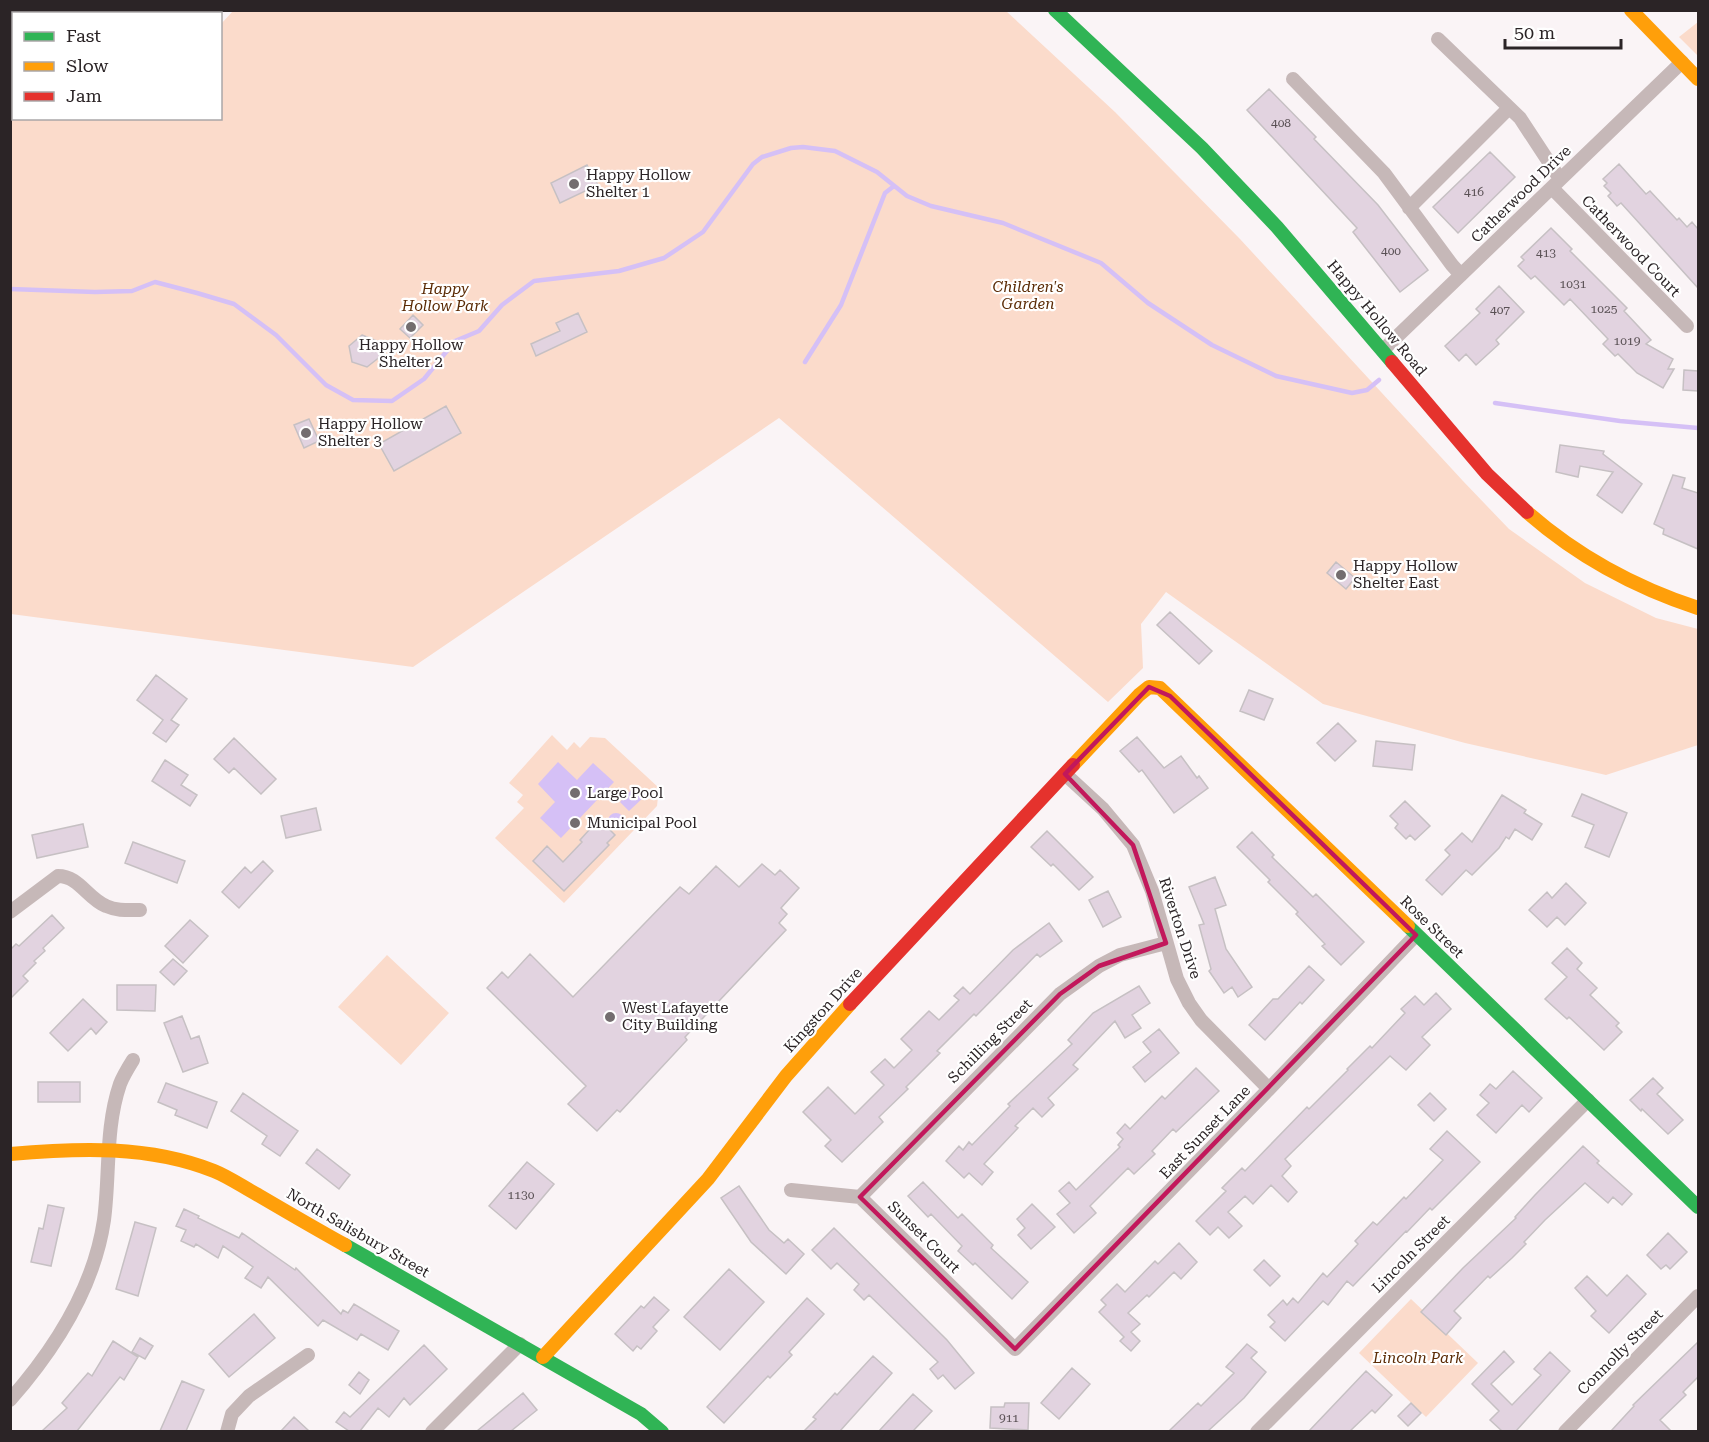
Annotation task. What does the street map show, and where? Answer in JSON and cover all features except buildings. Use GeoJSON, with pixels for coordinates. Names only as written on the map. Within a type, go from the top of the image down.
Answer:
{"type":"FeatureCollection","features":[{"type":"Feature","properties":{"kind":"street","name":"Happy Hollow Road"},"geometry":{"type":"LineString","coordinates":[[1055,10],[1209,156],[1283,234],[1487,474],[1552,534],[1576,552],[1629,580],[1698,608]]}},
{"type":"Feature","properties":{"kind":"street"},"geometry":{"type":"LineString","coordinates":[[1631,10],[1698,79]]}},
{"type":"Feature","properties":{"kind":"street","name":"Catherwood Court"},"geometry":{"type":"LineString","coordinates":[[1438,39],[1520,118],[1556,183],[1688,326]]}},
{"type":"Feature","properties":{"kind":"street","name":"Catherwood Drive"},"geometry":{"type":"LineString","coordinates":[[1383,350],[1682,62]]}},
{"type":"Feature","properties":{"kind":"street"},"geometry":{"type":"LineString","coordinates":[[1293,79],[1384,173],[1461,274]]}},
{"type":"Feature","properties":{"kind":"street"},"geometry":{"type":"LineString","coordinates":[[1409,208],[1509,108]]}},
{"type":"Feature","properties":{"kind":"street","name":"Rose Street"},"geometry":{"type":"LineString","coordinates":[[1139,695],[1149,687],[1160,688],[1170,696],[1698,1207]]}},
{"type":"Feature","properties":{"kind":"street","name":"Kingston Drive"},"geometry":{"type":"LineString","coordinates":[[543,1357],[708,1179],[786,1076],[834,1021],[1139,695]]}},
{"type":"Feature","properties":{"kind":"street","name":"Riverton Drive"},"geometry":{"type":"LineString","coordinates":[[1065,774],[1103,809],[1133,845],[1152,891],[1177,979],[1201,1020],[1269,1089]]}},
{"type":"Feature","properties":{"kind":"street"},"geometry":{"type":"LineString","coordinates":[[10,912],[58,876],[74,879],[87,894],[103,905],[123,910],[140,910]]}},
{"type":"Feature","properties":{"kind":"street","name":"East Sunset Lane"},"geometry":{"type":"LineString","coordinates":[[1015,1349],[1416,935]]}},
{"type":"Feature","properties":{"kind":"street","name":"Schilling Street"},"geometry":{"type":"LineString","coordinates":[[860,1197],[1060,994],[1099,966],[1120,955],[1166,943]]}},
{"type":"Feature","properties":{"kind":"street"},"geometry":{"type":"LineString","coordinates":[[10,1400],[34,1373],[56,1341],[82,1293],[96,1255],[104,1221],[112,1114],[121,1082],[133,1060]]}},
{"type":"Feature","properties":{"kind":"street","name":"Lincoln Street"},"geometry":{"type":"LineString","coordinates":[[1257,1431],[1588,1100]]}},
{"type":"Feature","properties":{"kind":"street","name":"North Salisbury Street"},"geometry":{"type":"LineString","coordinates":[[10,1154],[109,1149],[162,1155],[215,1171],[641,1414],[662,1431]]}},
{"type":"Feature","properties":{"kind":"street"},"geometry":{"type":"LineString","coordinates":[[791,1190],[860,1197]]}},
{"type":"Feature","properties":{"kind":"street","name":"Sunset Court"},"geometry":{"type":"LineString","coordinates":[[860,1197],[1015,1349]]}},
{"type":"Feature","properties":{"kind":"street","name":"Connolly Street"},"geometry":{"type":"LineString","coordinates":[[1565,1431],[1698,1296]]}},
{"type":"Feature","properties":{"kind":"street"},"geometry":{"type":"LineString","coordinates":[[432,1431],[520,1344]]}},
{"type":"Feature","properties":{"kind":"street"},"geometry":{"type":"LineString","coordinates":[[227,1431],[232,1414],[249,1396],[308,1355]]}},
{"type":"Feature","properties":{"kind":"highlighted area"},"geometry":{"type":"Polygon","coordinates":[[[1149,687],[1170,696],[1416,935],[1015,1349],[860,1197],[1060,994],[1099,966],[1166,943],[1133,845],[1065,774],[1149,687]]]}},
{"type":"Feature","properties":{"kind":"green space","name":"Happy Hollow Park"},"geometry":{"type":"Polygon","coordinates":[[[233,11],[1006,11],[1115,112],[1240,239],[1509,529],[1585,583],[1656,618],[1698,629],[1698,745],[1606,775],[1465,743],[1323,704],[1166,592],[1141,624],[1143,668],[1108,702],[779,418],[413,667],[11,614],[11,72],[12,120],[222,120],[222,23],[233,11]]]}},
{"type":"Feature","properties":{"kind":"green space"},"geometry":{"type":"Polygon","coordinates":[[[1698,22],[1698,56],[1679,37],[1698,22]]]}},
{"type":"Feature","properties":{"kind":"green space","name":"Municipal Pool"},"geometry":{"type":"Polygon","coordinates":[[[552,735],[567,750],[574,742],[580,748],[590,737],[605,738],[659,788],[657,806],[564,903],[495,838],[524,808],[517,802],[523,795],[509,783],[552,735]]]}},
{"type":"Feature","properties":{"kind":"green space"},"geometry":{"type":"Polygon","coordinates":[[[387,955],[449,1013],[401,1065],[338,1007],[387,955]]]}},
{"type":"Feature","properties":{"kind":"green space","name":"Lincoln Park"},"geometry":{"type":"Polygon","coordinates":[[[1411,1299],[1478,1363],[1426,1417],[1359,1353],[1411,1299]]]}},
{"type":"Feature","properties":{"kind":"shaded area","name":"Large Pool"},"geometry":{"type":"Polygon","coordinates":[[[558,762],[577,780],[593,763],[614,782],[561,838],[540,818],[555,802],[538,784],[558,762]]]}},
{"type":"Feature","properties":{"kind":"shaded area"},"geometry":{"type":"Polygon","coordinates":[[[636,785],[646,795],[629,811],[620,802],[636,785]]]}},
{"type":"Feature","properties":{"kind":"shaded area"},"geometry":{"type":"Polygon","coordinates":[[[616,813],[622,815],[624,821],[622,827],[616,829],[610,827],[608,821],[610,815],[616,813]]]}},
{"type":"Feature","properties":{"kind":"waterway"},"geometry":{"type":"LineString","coordinates":[[10,289],[132,291],[155,282],[197,293],[234,304],[276,335],[326,385],[353,400],[392,401],[424,379],[455,341],[479,331],[502,305],[534,281],[619,271],[664,258],[703,232],[753,164],[762,157],[791,148],[803,147],[835,151],[877,172],[907,196],[931,206],[1003,223],[1101,263],[1148,303],[1212,345],[1276,376],[1352,393],[1367,390],[1379,380]]}},
{"type":"Feature","properties":{"kind":"waterway"},"geometry":{"type":"LineString","coordinates":[[805,362],[841,305],[885,193],[894,186]]}},
{"type":"Feature","properties":{"kind":"waterway"},"geometry":{"type":"LineString","coordinates":[[1495,403],[1620,421],[1698,428]]}},
{"type":"Feature","properties":{"kind":"traffic: fast"},"geometry":{"type":"LineString","coordinates":[[1055,10],[1202,148],[1277,227],[1392,362]]}},
{"type":"Feature","properties":{"kind":"traffic: fast"},"geometry":{"type":"LineString","coordinates":[[1408,926],[1698,1207]]}},
{"type":"Feature","properties":{"kind":"traffic: fast"},"geometry":{"type":"LineString","coordinates":[[345,1245],[641,1414],[662,1432]]}},
{"type":"Feature","properties":{"kind":"traffic: slow"},"geometry":{"type":"LineString","coordinates":[[1631,10],[1698,79]]}},
{"type":"Feature","properties":{"kind":"traffic: slow"},"geometry":{"type":"LineString","coordinates":[[1527,512],[1566,543],[1607,569],[1674,600],[1698,608]]}},
{"type":"Feature","properties":{"kind":"traffic: slow"},"geometry":{"type":"LineString","coordinates":[[1073,765],[1139,695],[1149,687],[1160,688],[1408,926]]}},
{"type":"Feature","properties":{"kind":"traffic: slow"},"geometry":{"type":"LineString","coordinates":[[543,1357],[708,1179],[786,1076],[850,1004]]}},
{"type":"Feature","properties":{"kind":"traffic: slow"},"geometry":{"type":"LineString","coordinates":[[10,1154],[61,1150],[113,1151],[139,1153],[189,1163],[225,1176],[345,1245]]}},
{"type":"Feature","properties":{"kind":"traffic: jam"},"geometry":{"type":"LineString","coordinates":[[1392,362],[1487,474],[1527,512]]}},
{"type":"Feature","properties":{"kind":"traffic: jam"},"geometry":{"type":"LineString","coordinates":[[850,1004],[1073,765]]}},
{"type":"Feature","properties":{"kind":"place","name":"Happy Hollow Shelter 1"},"geometry":{"type":"Point","coordinates":[574,184]}},
{"type":"Feature","properties":{"kind":"place","name":"Happy Hollow Shelter 2"},"geometry":{"type":"Point","coordinates":[411,327]}},
{"type":"Feature","properties":{"kind":"place","name":"Happy Hollow Shelter 3"},"geometry":{"type":"Point","coordinates":[306,433]}},
{"type":"Feature","properties":{"kind":"place","name":"Happy Hollow Shelter East"},"geometry":{"type":"Point","coordinates":[1341,575]}},
{"type":"Feature","properties":{"kind":"place","name":"Large Pool"},"geometry":{"type":"Point","coordinates":[575,793]}},
{"type":"Feature","properties":{"kind":"place","name":"Municipal Pool"},"geometry":{"type":"Point","coordinates":[575,823]}},
{"type":"Feature","properties":{"kind":"place","name":"West Lafayette City Building"},"geometry":{"type":"Point","coordinates":[610,1017]}},
{"type":"Feature","properties":{"kind":"park label","name":"Children's Garden"},"geometry":{"type":"Point","coordinates":[1028,296]}}]}
